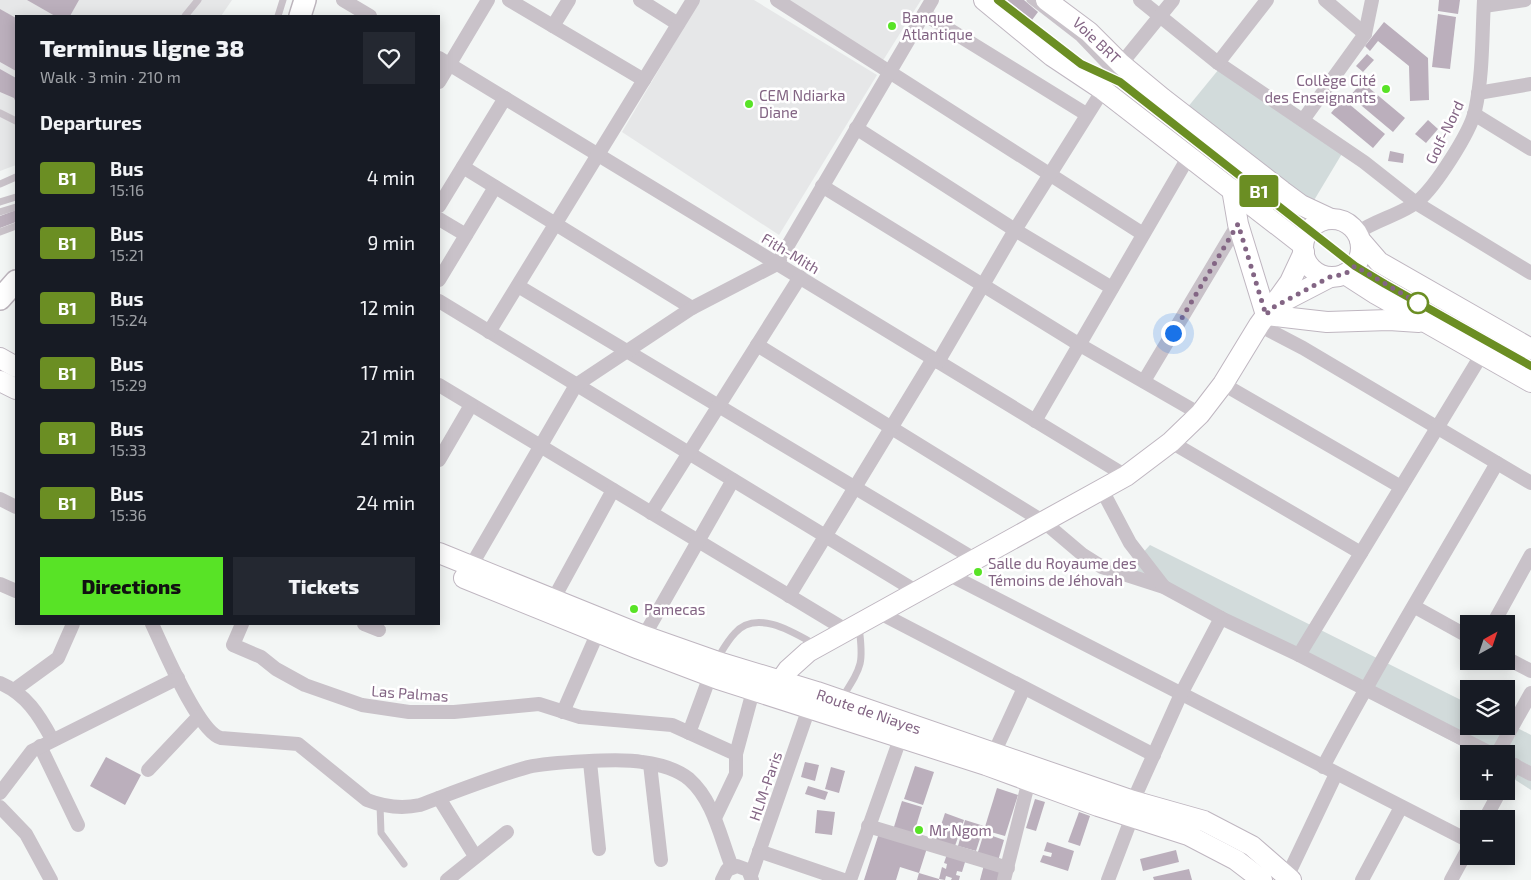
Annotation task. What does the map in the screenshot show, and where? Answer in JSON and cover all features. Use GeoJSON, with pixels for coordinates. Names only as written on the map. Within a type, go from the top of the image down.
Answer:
{"type":"FeatureCollection","features":[{"type":"Feature","properties":{"kind":"main road"},"geometry":{"type":"LineString","coordinates":[[300,15],[305,0]]}},
{"type":"Feature","properties":{"kind":"main road"},"geometry":{"type":"LineString","coordinates":[[984,0],[1052,56],[1162,98],[1301,205],[1331,219],[1346,223],[1379,262],[1531,349]]}},
{"type":"Feature","properties":{"kind":"main road"},"geometry":{"type":"LineString","coordinates":[[1046,0],[1089,32],[1115,79],[1189,156],[1305,242],[1313,269],[1343,272],[1424,322],[1531,382]]}},
{"type":"Feature","properties":{"kind":"main road"},"geometry":{"type":"LineString","coordinates":[[1232,189],[1238,224],[1266,316]]}},
{"type":"Feature","properties":{"kind":"main road"},"geometry":{"type":"LineString","coordinates":[[767,689],[794,664],[819,647],[1102,490],[1126,476],[1171,442],[1200,414],[1223,384],[1290,282],[1305,242],[1321,221],[1331,219]]}},
{"type":"Feature","properties":{"kind":"main road"},"geometry":{"type":"LineString","coordinates":[[1266,316],[1343,272],[1361,254],[1358,236]]}},
{"type":"Feature","properties":{"kind":"main road"},"geometry":{"type":"LineString","coordinates":[[0,282],[15,267]]}},
{"type":"Feature","properties":{"kind":"main road"},"geometry":{"type":"LineString","coordinates":[[0,299],[15,282]]}},
{"type":"Feature","properties":{"kind":"main road"},"geometry":{"type":"LineString","coordinates":[[1266,316],[1326,322],[1389,320],[1424,322]]}},
{"type":"Feature","properties":{"kind":"main road"},"geometry":{"type":"LineString","coordinates":[[0,358],[15,366]]}},
{"type":"Feature","properties":{"kind":"main road"},"geometry":{"type":"LineString","coordinates":[[0,381],[15,388]]}},
{"type":"Feature","properties":{"kind":"main road","name":"Route de Niayes"},"geometry":{"type":"LineString","coordinates":[[440,553],[554,598],[644,636],[713,669],[767,689],[841,700],[897,721],[994,753],[1132,809],[1236,860],[1262,880]]}},
{"type":"Feature","properties":{"kind":"main road","name":"Route de Niayes"},"geometry":{"type":"LineString","coordinates":[[440,568],[598,632],[713,669],[767,689],[809,708],[900,739],[1029,780],[1132,809],[1204,821],[1252,846],[1290,878]]}},
{"type":"Feature","properties":{"kind":"street"},"geometry":{"type":"LineString","coordinates":[[343,0],[368,15]]}},
{"type":"Feature","properties":{"kind":"street"},"geometry":{"type":"LineString","coordinates":[[440,78],[444,61],[488,0]]}},
{"type":"Feature","properties":{"kind":"street"},"geometry":{"type":"LineString","coordinates":[[509,0],[644,80]]}},
{"type":"Feature","properties":{"kind":"street"},"geometry":{"type":"LineString","coordinates":[[553,26],[568,0]]}},
{"type":"Feature","properties":{"kind":"street"},"geometry":{"type":"LineString","coordinates":[[640,0],[678,24]]}},
{"type":"Feature","properties":{"kind":"street"},"geometry":{"type":"LineString","coordinates":[[490,332],[693,0]]}},
{"type":"Feature","properties":{"kind":"street"},"geometry":{"type":"LineString","coordinates":[[777,0],[1143,234]]}},
{"type":"Feature","properties":{"kind":"street"},"geometry":{"type":"LineString","coordinates":[[470,566],[576,385],[692,308],[777,264],[932,0]]}},
{"type":"Feature","properties":{"kind":"street"},"geometry":{"type":"LineString","coordinates":[[1140,0],[1218,63],[1364,162],[1416,203],[1531,272]]}},
{"type":"Feature","properties":{"kind":"street"},"geometry":{"type":"LineString","coordinates":[[789,596],[892,426],[983,285],[1014,230],[1086,114],[1115,79],[1173,0]]}},
{"type":"Feature","properties":{"kind":"street"},"geometry":{"type":"LineString","coordinates":[[1218,63],[1267,0]]}},
{"type":"Feature","properties":{"kind":"street"},"geometry":{"type":"LineString","coordinates":[[1325,0],[1366,34]]}},
{"type":"Feature","properties":{"kind":"street"},"geometry":{"type":"LineString","coordinates":[[1303,120],[1366,34],[1372,0]]}},
{"type":"Feature","properties":{"kind":"street"},"geometry":{"type":"LineString","coordinates":[[1484,3],[1525,0]]}},
{"type":"Feature","properties":{"kind":"street","name":"Golf-Nord"},"geometry":{"type":"LineString","coordinates":[[1358,236],[1369,224],[1416,203],[1429,191],[1448,164],[1474,114],[1478,92],[1484,3]]}},
{"type":"Feature","properties":{"kind":"street"},"geometry":{"type":"LineString","coordinates":[[924,14],[1086,114]]}},
{"type":"Feature","properties":{"kind":"street","name":"Fith-Mith"},"geometry":{"type":"LineString","coordinates":[[444,61],[1126,476]]}},
{"type":"Feature","properties":{"kind":"street"},"geometry":{"type":"LineString","coordinates":[[1478,92],[1531,84]]}},
{"type":"Feature","properties":{"kind":"street"},"geometry":{"type":"LineString","coordinates":[[440,204],[504,98]]}},
{"type":"Feature","properties":{"kind":"street"},"geometry":{"type":"LineString","coordinates":[[1474,114],[1531,148]]}},
{"type":"Feature","properties":{"kind":"street"},"geometry":{"type":"LineString","coordinates":[[856,128],[1014,230],[1112,288]]}},
{"type":"Feature","properties":{"kind":"street"},"geometry":{"type":"LineString","coordinates":[[1035,421],[1189,156]]}},
{"type":"Feature","properties":{"kind":"street"},"geometry":{"type":"LineString","coordinates":[[463,167],[692,308]]}},
{"type":"Feature","properties":{"kind":"street"},"geometry":{"type":"LineString","coordinates":[[822,186],[1080,345],[1200,414]]}},
{"type":"Feature","properties":{"kind":"street"},"geometry":{"type":"LineString","coordinates":[[440,278],[495,187]]}},
{"type":"Feature","properties":{"kind":"street"},"geometry":{"type":"LineString","coordinates":[[440,219],[466,235]]}},
{"type":"Feature","properties":{"kind":"street"},"geometry":{"type":"LineString","coordinates":[[1144,381],[1238,224]]}},
{"type":"Feature","properties":{"kind":"street"},"geometry":{"type":"LineString","coordinates":[[651,513],[800,277]]}},
{"type":"Feature","properties":{"kind":"street"},"geometry":{"type":"LineString","coordinates":[[518,286],[628,350],[854,489],[976,560]]}},
{"type":"Feature","properties":{"kind":"street"},"geometry":{"type":"LineString","coordinates":[[440,302],[918,593]]}},
{"type":"Feature","properties":{"kind":"street"},"geometry":{"type":"LineString","coordinates":[[1266,316],[1303,348],[1531,483]]}},
{"type":"Feature","properties":{"kind":"street"},"geometry":{"type":"LineString","coordinates":[[757,345],[892,426],[1044,522],[1083,555],[1102,567],[1164,587],[1221,618],[1299,655],[1475,745]]}},
{"type":"Feature","properties":{"kind":"street"},"geometry":{"type":"LineString","coordinates":[[1299,655],[1482,354]]}},
{"type":"Feature","properties":{"kind":"street"},"geometry":{"type":"LineString","coordinates":[[1223,384],[1401,487]]}},
{"type":"Feature","properties":{"kind":"street"},"geometry":{"type":"LineString","coordinates":[[440,386],[789,596],[852,627]]}},
{"type":"Feature","properties":{"kind":"street"},"geometry":{"type":"LineString","coordinates":[[440,458],[471,405]]}},
{"type":"Feature","properties":{"kind":"street"},"geometry":{"type":"LineString","coordinates":[[1171,442],[1361,553]]}},
{"type":"Feature","properties":{"kind":"street"},"geometry":{"type":"LineString","coordinates":[[1323,767],[1364,688],[1414,607],[1497,463]]}},
{"type":"Feature","properties":{"kind":"street"},"geometry":{"type":"LineString","coordinates":[[644,636],[733,480]]}},
{"type":"Feature","properties":{"kind":"street"},"geometry":{"type":"LineString","coordinates":[[554,598],[613,490]]}},
{"type":"Feature","properties":{"kind":"street"},"geometry":{"type":"LineString","coordinates":[[1102,490],[1130,543],[1164,587]]}},
{"type":"Feature","properties":{"kind":"street"},"geometry":{"type":"LineString","coordinates":[[0,499],[15,506]]}},
{"type":"Feature","properties":{"kind":"street"},"geometry":{"type":"LineString","coordinates":[[1499,615],[1527,570],[1531,555]]}},
{"type":"Feature","properties":{"kind":"street"},"geometry":{"type":"LineString","coordinates":[[950,575],[1460,836]]}},
{"type":"Feature","properties":{"kind":"street"},"geometry":{"type":"LineString","coordinates":[[0,584],[15,591]]}},
{"type":"Feature","properties":{"kind":"street"},"geometry":{"type":"LineString","coordinates":[[1414,607],[1460,632]]}},
{"type":"Feature","properties":{"kind":"street"},"geometry":{"type":"LineString","coordinates":[[880,613],[1154,755]]}},
{"type":"Feature","properties":{"kind":"street"},"geometry":{"type":"LineString","coordinates":[[1108,880],[1132,809],[1154,755],[1182,694],[1221,618]]}},
{"type":"Feature","properties":{"kind":"street"},"geometry":{"type":"LineString","coordinates":[[14,690],[58,658],[73,625]]}},
{"type":"Feature","properties":{"kind":"street"},"geometry":{"type":"LineString","coordinates":[[152,625],[198,717],[212,734],[221,738],[298,744],[367,800],[380,805],[407,808],[528,768],[590,762],[640,761],[687,778],[707,801],[732,867]]}},
{"type":"Feature","properties":{"kind":"street","name":"Las Palmas"},"geometry":{"type":"LineString","coordinates":[[242,625],[233,645],[261,657],[276,669],[305,685],[362,705],[409,712],[454,712],[531,703],[563,712]]}},
{"type":"Feature","properties":{"kind":"street"},"geometry":{"type":"LineString","coordinates":[[366,625],[378,630]]}},
{"type":"Feature","properties":{"kind":"street"},"geometry":{"type":"LineString","coordinates":[[598,632],[563,712],[580,717],[672,726],[736,754]]}},
{"type":"Feature","properties":{"kind":"street"},"geometry":{"type":"LineString","coordinates":[[1515,663],[1531,672]]}},
{"type":"Feature","properties":{"kind":"street"},"geometry":{"type":"LineString","coordinates":[[689,733],[713,669]]}},
{"type":"Feature","properties":{"kind":"street"},"geometry":{"type":"LineString","coordinates":[[0,793],[26,756],[46,742],[178,678]]}},
{"type":"Feature","properties":{"kind":"street"},"geometry":{"type":"LineString","coordinates":[[0,683],[14,690],[31,704],[78,825]]}},
{"type":"Feature","properties":{"kind":"street"},"geometry":{"type":"LineString","coordinates":[[994,753],[1024,688]]}},
{"type":"Feature","properties":{"kind":"street"},"geometry":{"type":"LineString","coordinates":[[715,818],[736,774],[736,754],[767,689]]}},
{"type":"Feature","properties":{"kind":"street"},"geometry":{"type":"LineString","coordinates":[[1502,745],[1531,693]]}},
{"type":"Feature","properties":{"kind":"street","name":"HLM-Paris"},"geometry":{"type":"LineString","coordinates":[[752,878],[759,851],[809,708]]}},
{"type":"Feature","properties":{"kind":"street"},"geometry":{"type":"LineString","coordinates":[[148,770],[198,717]]}},
{"type":"Feature","properties":{"kind":"street"},"geometry":{"type":"LineString","coordinates":[[850,880],[900,739]]}},
{"type":"Feature","properties":{"kind":"street"},"geometry":{"type":"LineString","coordinates":[[590,762],[599,849]]}},
{"type":"Feature","properties":{"kind":"street"},"geometry":{"type":"LineString","coordinates":[[650,764],[661,860]]}},
{"type":"Feature","properties":{"kind":"street"},"geometry":{"type":"LineString","coordinates":[[1515,765],[1531,774]]}},
{"type":"Feature","properties":{"kind":"street"},"geometry":{"type":"LineString","coordinates":[[1290,878],[1336,774]]}},
{"type":"Feature","properties":{"kind":"street"},"geometry":{"type":"LineString","coordinates":[[868,826],[1006,874],[1029,780]]}},
{"type":"Feature","properties":{"kind":"street"},"geometry":{"type":"LineString","coordinates":[[439,798],[475,856]]}},
{"type":"Feature","properties":{"kind":"street"},"geometry":{"type":"LineString","coordinates":[[1362,880],[1401,806]]}},
{"type":"Feature","properties":{"kind":"street"},"geometry":{"type":"LineString","coordinates":[[0,807],[26,834],[51,880]]}},
{"type":"Feature","properties":{"kind":"street"},"geometry":{"type":"LineString","coordinates":[[447,880],[475,856],[508,832]]}},
{"type":"Feature","properties":{"kind":"street"},"geometry":{"type":"LineString","coordinates":[[759,851],[844,880]]}},
{"type":"Feature","properties":{"kind":"street"},"geometry":{"type":"LineString","coordinates":[[1451,880],[1460,864]]}},
{"type":"Feature","properties":{"kind":"street"},"geometry":{"type":"LineString","coordinates":[[722,880],[727,870],[732,867],[743,867],[752,878]]}},
{"type":"Feature","properties":{"kind":"lane"},"geometry":{"type":"LineString","coordinates":[[186,15],[198,0]]}},
{"type":"Feature","properties":{"kind":"lane"},"geometry":{"type":"LineString","coordinates":[[278,15],[283,0]]}},
{"type":"Feature","properties":{"kind":"lane","name":"Voie BRT"},"geometry":{"type":"LineString","coordinates":[[1030,0],[1079,38],[1115,79],[1305,242],[1343,272],[1385,284],[1531,366]]}},
{"type":"Feature","properties":{"kind":"lane","name":"Voie BRT"},"geometry":{"type":"LineString","coordinates":[[1013,12],[1081,64],[1115,79]]}},
{"type":"Feature","properties":{"kind":"lane"},"geometry":{"type":"LineString","coordinates":[[0,113],[15,120]]}},
{"type":"Feature","properties":{"kind":"lane"},"geometry":{"type":"LineString","coordinates":[[0,184],[15,177]]}},
{"type":"Feature","properties":{"kind":"lane"},"geometry":{"type":"LineString","coordinates":[[0,202],[15,196]]}},
{"type":"Feature","properties":{"kind":"lane"},"geometry":{"type":"LineString","coordinates":[[0,212],[15,207]]}},
{"type":"Feature","properties":{"kind":"lane"},"geometry":{"type":"LineString","coordinates":[[0,232],[15,226]]}},
{"type":"Feature","properties":{"kind":"lane"},"geometry":{"type":"LineString","coordinates":[[713,669],[736,631],[751,623],[771,624],[819,647]]}},
{"type":"Feature","properties":{"kind":"lane"},"geometry":{"type":"LineString","coordinates":[[841,700],[860,669],[863,656],[852,627]]}},
{"type":"Feature","properties":{"kind":"lane"},"geometry":{"type":"LineString","coordinates":[[380,805],[381,833],[390,848],[404,864]]}},
{"type":"Feature","properties":{"kind":"shaded area"},"geometry":{"type":"Polygon","coordinates":[[[0,0],[232,0],[222,15],[15,15],[15,165],[0,171],[0,0]]]}},
{"type":"Feature","properties":{"kind":"shaded area","name":"CEM Ndiarka Diane"},"geometry":{"type":"Polygon","coordinates":[[[700,0],[754,0],[877,75],[779,235],[622,132],[700,0]]]}},
{"type":"Feature","properties":{"kind":"shaded area"},"geometry":{"type":"Polygon","coordinates":[[[787,0],[921,0],[882,62],[787,0]]]}},
{"type":"Feature","properties":{"kind":"shaded area"},"geometry":{"type":"Polygon","coordinates":[[[1219,69],[1343,152],[1310,207],[1187,108],[1219,69]]]}},
{"type":"Feature","properties":{"kind":"shaded area"},"geometry":{"type":"Polygon","coordinates":[[[1150,545],[1460,700],[1460,735],[1515,735],[1515,727],[1531,735],[1531,790],[1515,780],[1515,745],[1460,745],[1125,572],[1150,545]]]}},
{"type":"Feature","properties":{"kind":"building"},"geometry":{"type":"Polygon","coordinates":[[[27,0],[79,0],[71,15],[53,15],[27,0]]]}},
{"type":"Feature","properties":{"kind":"building"},"geometry":{"type":"Polygon","coordinates":[[[1007,0],[1024,0],[1038,12],[1032,20],[1007,0]]]}},
{"type":"Feature","properties":{"kind":"building"},"geometry":{"type":"Polygon","coordinates":[[[1439,0],[1460,0],[1458,14],[1438,11],[1439,0]]]}},
{"type":"Feature","properties":{"kind":"building"},"geometry":{"type":"Polygon","coordinates":[[[0,9],[15,17],[15,70],[0,62],[0,9]]]}},
{"type":"Feature","properties":{"kind":"building"},"geometry":{"type":"Polygon","coordinates":[[[1438,14],[1456,17],[1450,69],[1432,67],[1438,14]]]}},
{"type":"Feature","properties":{"kind":"building"},"geometry":{"type":"Polygon","coordinates":[[[1384,22],[1428,58],[1429,100],[1410,101],[1409,66],[1378,41],[1370,51],[1365,46],[1384,22]]]}},
{"type":"Feature","properties":{"kind":"building"},"geometry":{"type":"Polygon","coordinates":[[[1367,54],[1374,60],[1363,72],[1356,66],[1367,54]]]}},
{"type":"Feature","properties":{"kind":"building"},"geometry":{"type":"Polygon","coordinates":[[[0,69],[15,77],[15,100],[14,98],[0,92],[0,69]]]}},
{"type":"Feature","properties":{"kind":"building"},"geometry":{"type":"Polygon","coordinates":[[[1362,82],[1405,118],[1393,132],[1350,96],[1362,82]]]}},
{"type":"Feature","properties":{"kind":"building"},"geometry":{"type":"Polygon","coordinates":[[[1343,99],[1385,134],[1373,148],[1331,113],[1343,99]]]}},
{"type":"Feature","properties":{"kind":"building"},"geometry":{"type":"Polygon","coordinates":[[[1428,120],[1438,129],[1426,143],[1415,134],[1428,120]]]}},
{"type":"Feature","properties":{"kind":"building"},"geometry":{"type":"Polygon","coordinates":[[[1390,151],[1404,154],[1403,163],[1388,161],[1390,151]]]}},
{"type":"Feature","properties":{"kind":"building"},"geometry":{"type":"Polygon","coordinates":[[[15,210],[15,222],[0,228],[0,216],[15,210]]]}},
{"type":"Feature","properties":{"kind":"building"},"geometry":{"type":"Polygon","coordinates":[[[106,757],[141,775],[125,805],[90,786],[106,757]]]}},
{"type":"Feature","properties":{"kind":"building"},"geometry":{"type":"Polygon","coordinates":[[[805,762],[819,765],[815,781],[801,777],[805,762]]]}},
{"type":"Feature","properties":{"kind":"building"},"geometry":{"type":"Polygon","coordinates":[[[915,766],[934,772],[923,805],[904,799],[915,766]]]}},
{"type":"Feature","properties":{"kind":"building"},"geometry":{"type":"Polygon","coordinates":[[[831,767],[845,771],[839,793],[825,789],[831,767]]]}},
{"type":"Feature","properties":{"kind":"building"},"geometry":{"type":"Polygon","coordinates":[[[808,786],[828,792],[825,800],[805,794],[808,786]]]}},
{"type":"Feature","properties":{"kind":"building"},"geometry":{"type":"Polygon","coordinates":[[[997,788],[1018,795],[1005,836],[984,830],[997,788]]]}},
{"type":"Feature","properties":{"kind":"building"},"geometry":{"type":"Polygon","coordinates":[[[1035,799],[1045,802],[1036,831],[1026,828],[1035,799]]]}},
{"type":"Feature","properties":{"kind":"building"},"geometry":{"type":"Polygon","coordinates":[[[902,801],[922,807],[913,836],[893,830],[902,801]]]}},
{"type":"Feature","properties":{"kind":"building"},"geometry":{"type":"Polygon","coordinates":[[[817,810],[835,812],[832,835],[815,833],[817,810]]]}},
{"type":"Feature","properties":{"kind":"building"},"geometry":{"type":"Polygon","coordinates":[[[1079,812],[1090,816],[1080,846],[1068,842],[1079,812]]]}},
{"type":"Feature","properties":{"kind":"building"},"geometry":{"type":"Polygon","coordinates":[[[945,813],[964,820],[955,846],[936,840],[945,813]]]}},
{"type":"Feature","properties":{"kind":"building"},"geometry":{"type":"Polygon","coordinates":[[[965,820],[984,826],[976,851],[958,846],[965,820]]]}},
{"type":"Feature","properties":{"kind":"building"},"geometry":{"type":"Polygon","coordinates":[[[879,833],[927,848],[919,873],[900,867],[896,880],[864,880],[879,833]]]}},
{"type":"Feature","properties":{"kind":"building"},"geometry":{"type":"Polygon","coordinates":[[[984,833],[1004,840],[998,861],[977,855],[984,833]]]}},
{"type":"Feature","properties":{"kind":"building"},"geometry":{"type":"Polygon","coordinates":[[[1047,842],[1074,851],[1068,871],[1040,862],[1043,855],[1051,857],[1052,853],[1044,851],[1047,842]]]}},
{"type":"Feature","properties":{"kind":"building"},"geometry":{"type":"Polygon","coordinates":[[[1176,850],[1179,862],[1143,871],[1140,859],[1176,850]]]}},
{"type":"Feature","properties":{"kind":"building"},"geometry":{"type":"Polygon","coordinates":[[[947,854],[966,859],[962,872],[957,871],[956,875],[960,876],[959,880],[951,880],[952,878],[946,876],[945,880],[939,879],[942,867],[946,869],[947,864],[944,863],[947,854]]]}},
{"type":"Feature","properties":{"kind":"building"},"geometry":{"type":"Polygon","coordinates":[[[984,865],[1002,871],[999,880],[980,880],[984,865]]]}},
{"type":"Feature","properties":{"kind":"building"},"geometry":{"type":"Polygon","coordinates":[[[1189,869],[1192,880],[1154,880],[1153,877],[1189,869]]]}},
{"type":"Feature","properties":{"kind":"building"},"geometry":{"type":"Polygon","coordinates":[[[919,873],[939,879],[939,880],[917,880],[919,873]]]}},
{"type":"Feature","properties":{"kind":"bus line","name":"B1"},"geometry":{"type":"LineString","coordinates":[[998,0],[1081,64],[1120,82],[1355,266],[1531,366]]}},
{"type":"Feature","properties":{"kind":"place","name":"Banque Atlantique"},"geometry":{"type":"Point","coordinates":[892,26]}},
{"type":"Feature","properties":{"kind":"place","name":"Collège Cité des Enseignants"},"geometry":{"type":"Point","coordinates":[1386,89]}},
{"type":"Feature","properties":{"kind":"place","name":"CEM Ndiarka Diane"},"geometry":{"type":"Point","coordinates":[749,104]}},
{"type":"Feature","properties":{"kind":"place","name":"Salle du Royaume des Témoins de Jéhovah"},"geometry":{"type":"Point","coordinates":[978,572]}},
{"type":"Feature","properties":{"kind":"place","name":"Pamecas"},"geometry":{"type":"Point","coordinates":[634,609]}},
{"type":"Feature","properties":{"kind":"place","name":"Mr Ngom"},"geometry":{"type":"Point","coordinates":[919,830]}},
{"type":"Feature","properties":{"kind":"route"},"geometry":{"type":"LineString","coordinates":[[1173,333],[1238,224],[1266,315],[1272,308],[1330,277],[1345,274],[1355,266],[1418,303]]}}]}
